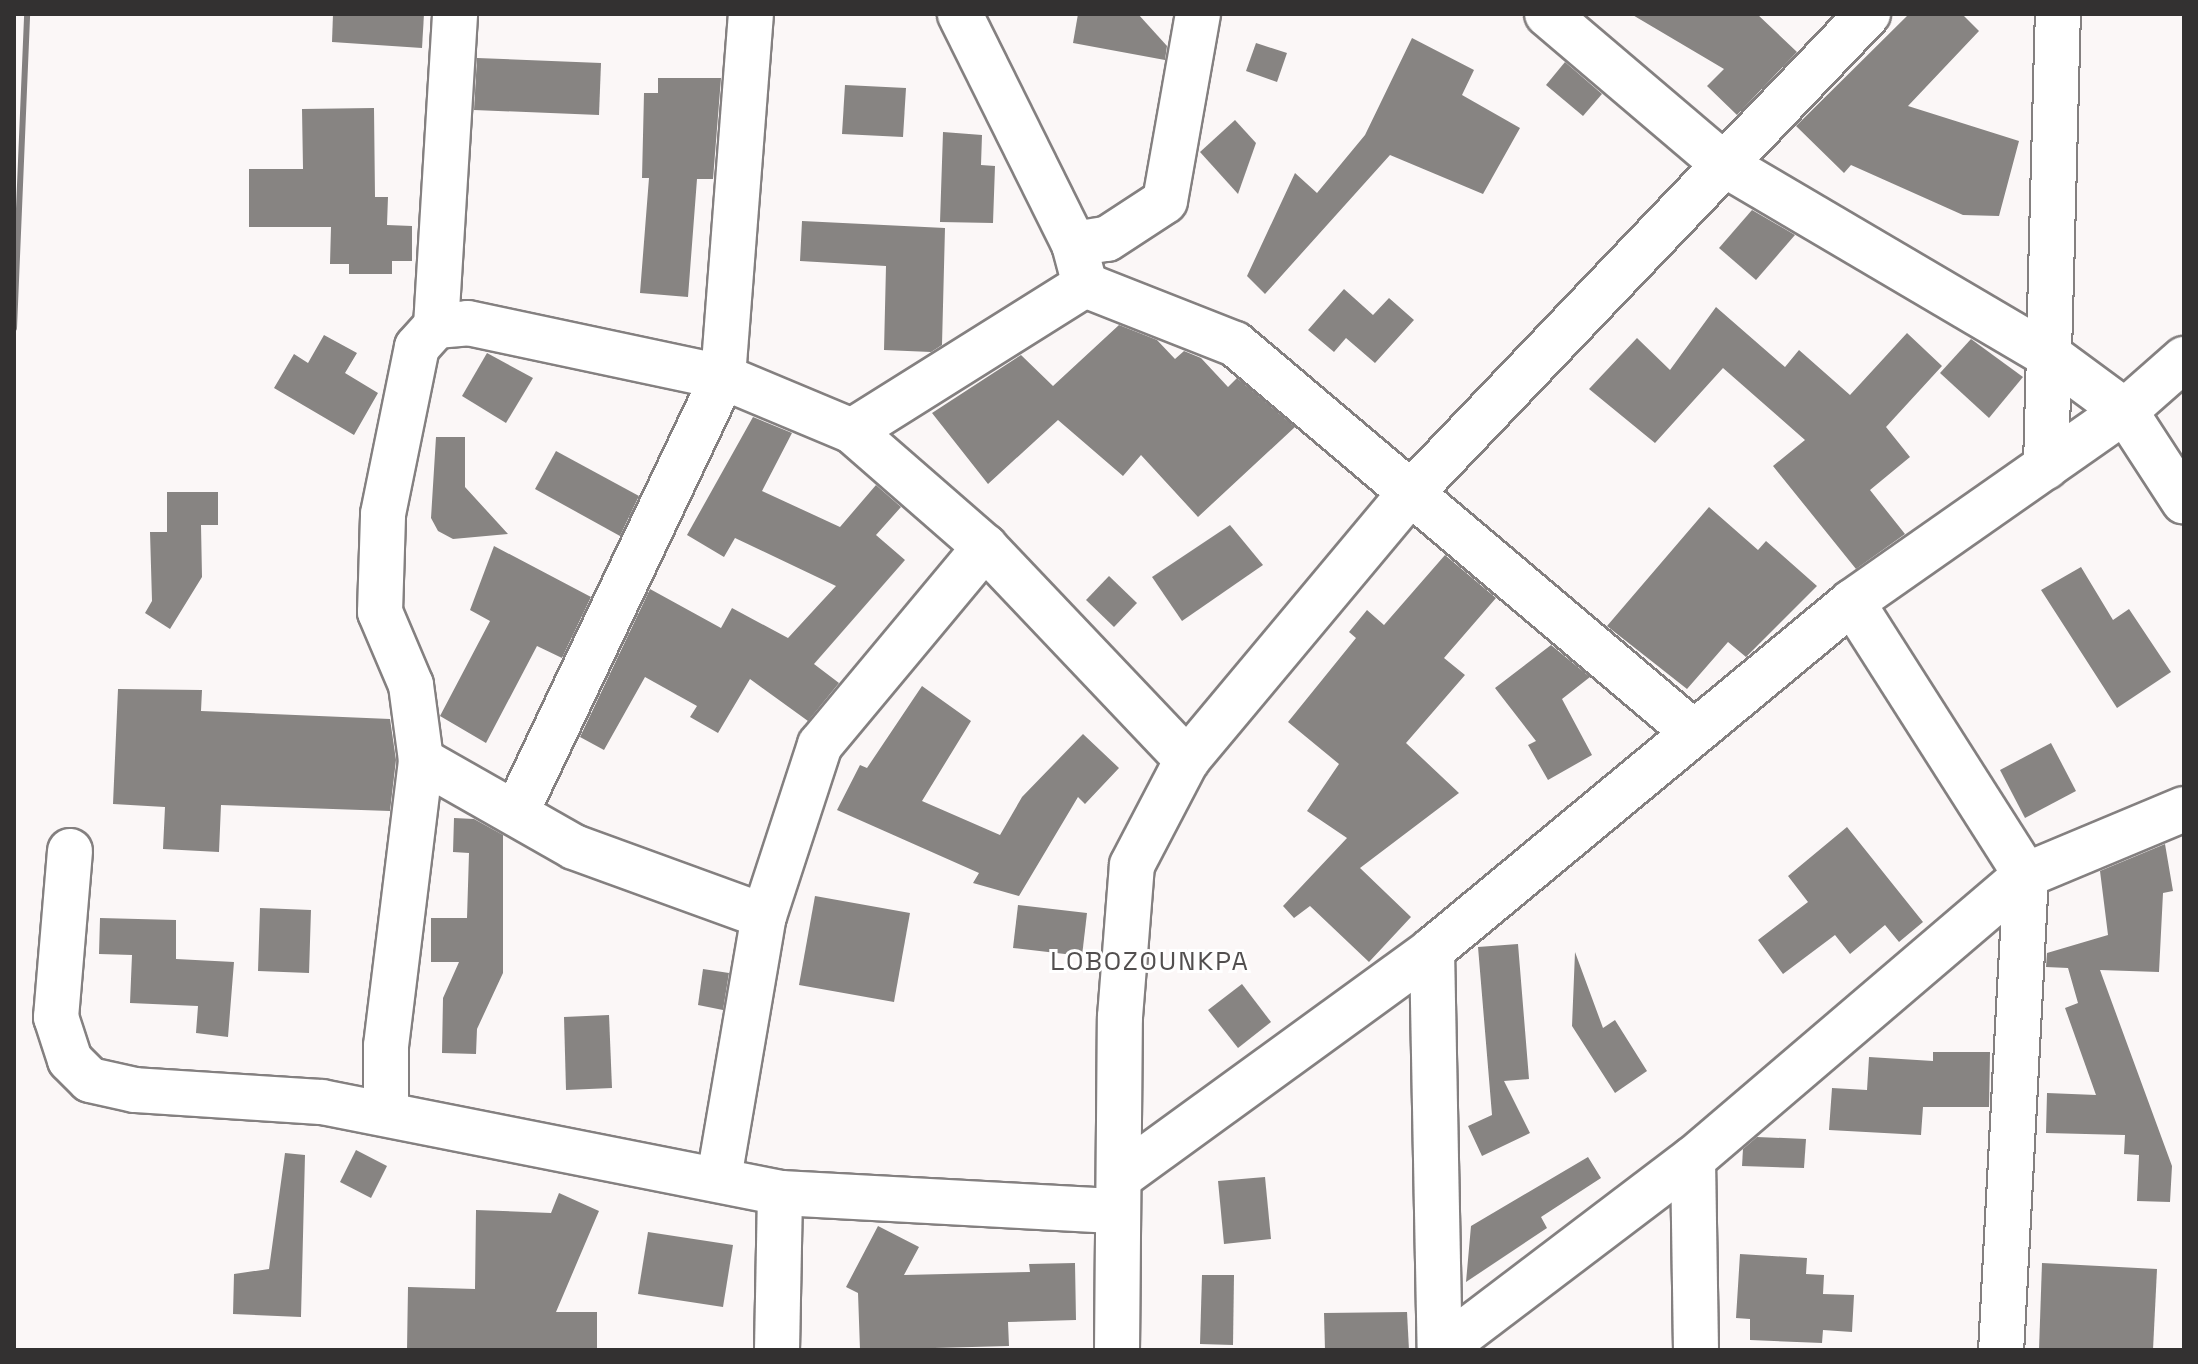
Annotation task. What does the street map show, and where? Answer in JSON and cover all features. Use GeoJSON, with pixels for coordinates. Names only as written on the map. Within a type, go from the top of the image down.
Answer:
{"type":"FeatureCollection","features":[{"type":"Feature","properties":{"kind":"street"},"geometry":{"type":"LineString","coordinates":[[386,1114],[386,1046],[421,760],[411,685],[380,612],[383,514],[417,347],[436,326],[455,14]]}},
{"type":"Feature","properties":{"kind":"street"},"geometry":{"type":"LineString","coordinates":[[516,813],[723,377],[751,14]]}},
{"type":"Feature","properties":{"kind":"street"},"geometry":{"type":"LineString","coordinates":[[960,14],[1079,265],[1235,344],[1407,497],[1692,731]]}},
{"type":"Feature","properties":{"kind":"street"},"geometry":{"type":"LineString","coordinates":[[852,431],[1079,265],[1107,239],[1165,201],[1198,14]]}},
{"type":"Feature","properties":{"kind":"street"},"geometry":{"type":"LineString","coordinates":[[1547,14],[1722,163],[2053,358],[2125,411],[2184,502]]}},
{"type":"Feature","properties":{"kind":"street"},"geometry":{"type":"LineString","coordinates":[[1117,1350],[1120,1017],[1132,865],[1187,760],[1407,497],[1722,163],[1868,14]]}},
{"type":"Feature","properties":{"kind":"street"},"geometry":{"type":"LineString","coordinates":[[2046,467],[2053,358],[2058,14]]}},
{"type":"Feature","properties":{"kind":"street"},"geometry":{"type":"LineString","coordinates":[[436,326],[468,323],[723,377],[852,431],[985,547],[1187,760]]}},
{"type":"Feature","properties":{"kind":"street"},"geometry":{"type":"LineString","coordinates":[[70,851],[56,1017],[70,1060],[90,1080],[386,1114],[719,1178],[780,1193],[1118,1194],[1432,950],[1692,731],[1852,602],[2125,411],[2184,359]]}},
{"type":"Feature","properties":{"kind":"street"},"geometry":{"type":"LineString","coordinates":[[719,1178],[764,916],[820,745],[985,547]]}},
{"type":"Feature","properties":{"kind":"street"},"geometry":{"type":"LineString","coordinates":[[1852,602],[2026,875],[2001,1350]]}},
{"type":"Feature","properties":{"kind":"street"},"geometry":{"type":"LineString","coordinates":[[421,760],[574,847],[764,916]]}},
{"type":"Feature","properties":{"kind":"street"},"geometry":{"type":"LineString","coordinates":[[1440,1350],[1693,1159],[2026,875],[2184,809]]}},
{"type":"Feature","properties":{"kind":"street"},"geometry":{"type":"LineString","coordinates":[[1432,950],[1440,1350]]}},
{"type":"Feature","properties":{"kind":"street"},"geometry":{"type":"LineString","coordinates":[[1693,1159],[1696,1350]]}},
{"type":"Feature","properties":{"kind":"street"},"geometry":{"type":"LineString","coordinates":[[777,1350],[780,1193]]}},
{"type":"Feature","properties":{"kind":"building"},"geometry":{"type":"Polygon","coordinates":[[[333,14],[424,14],[422,48],[332,42],[333,14]]]}},
{"type":"Feature","properties":{"kind":"building"},"geometry":{"type":"Polygon","coordinates":[[[1078,14],[1138,14],[1167,46],[1165,60],[1073,43],[1078,14]]]}},
{"type":"Feature","properties":{"kind":"building"},"geometry":{"type":"Polygon","coordinates":[[[1631,14],[1757,14],[1797,52],[1737,115],[1707,86],[1724,69],[1631,14]]]}},
{"type":"Feature","properties":{"kind":"building"},"geometry":{"type":"Polygon","coordinates":[[[1909,14],[1962,14],[1979,31],[1908,106],[2019,141],[1999,216],[1963,215],[1851,165],[1844,173],[1796,126],[1909,14]]]}},
{"type":"Feature","properties":{"kind":"building"},"geometry":{"type":"Polygon","coordinates":[[[1412,38],[1474,70],[1462,95],[1520,128],[1483,194],[1390,155],[1265,294],[1247,276],[1295,173],[1317,193],[1365,135],[1412,38]]]}},
{"type":"Feature","properties":{"kind":"building"},"geometry":{"type":"Polygon","coordinates":[[[1256,43],[1287,53],[1277,82],[1246,71],[1256,43]]]}},
{"type":"Feature","properties":{"kind":"building"},"geometry":{"type":"Polygon","coordinates":[[[477,58],[601,63],[599,115],[474,110],[477,58]]]}},
{"type":"Feature","properties":{"kind":"building"},"geometry":{"type":"Polygon","coordinates":[[[1565,62],[1602,94],[1583,116],[1546,85],[1565,62]]]}},
{"type":"Feature","properties":{"kind":"building"},"geometry":{"type":"Polygon","coordinates":[[[658,78],[721,78],[713,179],[697,179],[688,297],[640,293],[649,178],[642,178],[644,93],[658,93],[658,78]]]}},
{"type":"Feature","properties":{"kind":"building"},"geometry":{"type":"Polygon","coordinates":[[[845,85],[906,88],[903,137],[842,134],[845,85]]]}},
{"type":"Feature","properties":{"kind":"building"},"geometry":{"type":"Polygon","coordinates":[[[374,108],[375,197],[388,197],[387,225],[412,226],[412,261],[392,261],[392,274],[349,274],[349,264],[330,264],[331,227],[249,227],[249,169],[303,169],[302,109],[374,108]]]}},
{"type":"Feature","properties":{"kind":"building"},"geometry":{"type":"Polygon","coordinates":[[[1235,120],[1256,143],[1238,194],[1200,152],[1235,120]]]}},
{"type":"Feature","properties":{"kind":"building"},"geometry":{"type":"Polygon","coordinates":[[[943,132],[982,135],[981,165],[995,166],[993,223],[940,222],[943,132]]]}},
{"type":"Feature","properties":{"kind":"building"},"geometry":{"type":"Polygon","coordinates":[[[1752,210],[1795,235],[1756,280],[1719,248],[1752,210]]]}},
{"type":"Feature","properties":{"kind":"building"},"geometry":{"type":"Polygon","coordinates":[[[802,221],[945,228],[942,345],[931,352],[884,350],[886,266],[800,261],[802,221]]]}},
{"type":"Feature","properties":{"kind":"building"},"geometry":{"type":"Polygon","coordinates":[[[1344,289],[1373,315],[1389,298],[1414,320],[1375,363],[1346,338],[1334,352],[1308,330],[1344,289]]]}},
{"type":"Feature","properties":{"kind":"building"},"geometry":{"type":"Polygon","coordinates":[[[1716,307],[1785,367],[1799,350],[1850,395],[1907,333],[1942,366],[1886,427],[1910,457],[1870,490],[1905,534],[1856,569],[1773,466],[1805,440],[1723,368],[1655,443],[1589,389],[1637,338],[1670,370],[1716,307]]]}},
{"type":"Feature","properties":{"kind":"building"},"geometry":{"type":"Polygon","coordinates":[[[1119,325],[1157,340],[1175,359],[1184,351],[1201,358],[1228,387],[1237,378],[1295,427],[1198,517],[1141,455],[1123,476],[1058,420],[988,484],[932,413],[1021,355],[1053,386],[1119,325]]]}},
{"type":"Feature","properties":{"kind":"building"},"geometry":{"type":"Polygon","coordinates":[[[324,335],[357,353],[345,373],[378,393],[354,435],[274,388],[294,354],[308,363],[324,335]]]}},
{"type":"Feature","properties":{"kind":"building"},"geometry":{"type":"Polygon","coordinates":[[[1971,339],[2023,377],[1989,418],[1940,373],[1971,339]]]}},
{"type":"Feature","properties":{"kind":"building"},"geometry":{"type":"Polygon","coordinates":[[[487,353],[533,378],[506,423],[462,396],[487,353]]]}},
{"type":"Feature","properties":{"kind":"building"},"geometry":{"type":"Polygon","coordinates":[[[753,417],[792,433],[762,491],[840,527],[876,485],[901,507],[876,535],[905,560],[814,664],[839,683],[808,721],[750,679],[718,733],[690,717],[697,706],[645,677],[604,750],[580,737],[650,589],[721,628],[732,608],[788,638],[836,586],[735,538],[724,557],[687,535],[753,417]]]}},
{"type":"Feature","properties":{"kind":"building"},"geometry":{"type":"Polygon","coordinates":[[[436,437],[465,437],[465,487],[508,534],[453,539],[438,531],[431,518],[436,437]]]}},
{"type":"Feature","properties":{"kind":"building"},"geometry":{"type":"Polygon","coordinates":[[[556,451],[639,496],[620,536],[535,489],[556,451]]]}},
{"type":"Feature","properties":{"kind":"building"},"geometry":{"type":"Polygon","coordinates":[[[167,492],[218,492],[218,525],[201,525],[202,577],[170,629],[145,613],[152,601],[150,532],[167,532],[167,492]]]}},
{"type":"Feature","properties":{"kind":"building"},"geometry":{"type":"Polygon","coordinates":[[[1709,507],[1758,550],[1766,541],[1817,586],[1746,657],[1728,642],[1687,689],[1607,626],[1709,507]]]}},
{"type":"Feature","properties":{"kind":"building"},"geometry":{"type":"Polygon","coordinates":[[[1230,525],[1263,565],[1182,621],[1152,577],[1230,525]]]}},
{"type":"Feature","properties":{"kind":"building"},"geometry":{"type":"Polygon","coordinates":[[[494,546],[591,597],[562,658],[537,646],[486,743],[440,716],[490,621],[470,610],[494,546]]]}},
{"type":"Feature","properties":{"kind":"building"},"geometry":{"type":"Polygon","coordinates":[[[1445,555],[1496,598],[1444,658],[1465,675],[1406,743],[1459,793],[1360,868],[1411,917],[1369,962],[1310,906],[1294,918],[1283,906],[1347,838],[1307,811],[1339,764],[1288,722],[1356,638],[1349,632],[1367,610],[1384,625],[1445,555]]]}},
{"type":"Feature","properties":{"kind":"building"},"geometry":{"type":"Polygon","coordinates":[[[2081,567],[2113,620],[2129,609],[2171,672],[2117,708],[2041,590],[2081,567]]]}},
{"type":"Feature","properties":{"kind":"building"},"geometry":{"type":"Polygon","coordinates":[[[1109,576],[1137,603],[1114,627],[1086,600],[1109,576]]]}},
{"type":"Feature","properties":{"kind":"building"},"geometry":{"type":"Polygon","coordinates":[[[1551,645],[1590,677],[1562,699],[1592,755],[1548,780],[1528,745],[1536,741],[1495,688],[1551,645]]]}},
{"type":"Feature","properties":{"kind":"building"},"geometry":{"type":"Polygon","coordinates":[[[922,686],[971,721],[922,801],[1000,835],[1022,797],[1083,734],[1119,768],[1085,804],[1078,797],[1019,896],[973,883],[979,873],[837,810],[860,765],[867,768],[922,686]]]}},
{"type":"Feature","properties":{"kind":"building"},"geometry":{"type":"Polygon","coordinates":[[[118,689],[202,690],[201,711],[390,719],[396,760],[390,811],[221,805],[219,852],[163,849],[165,807],[113,804],[118,689]]]}},
{"type":"Feature","properties":{"kind":"building"},"geometry":{"type":"Polygon","coordinates":[[[2051,743],[2076,791],[2025,818],[2000,770],[2051,743]]]}},
{"type":"Feature","properties":{"kind":"building"},"geometry":{"type":"Polygon","coordinates":[[[454,818],[474,819],[503,835],[503,973],[477,1029],[476,1054],[442,1053],[443,998],[459,962],[431,962],[431,918],[467,918],[469,853],[453,852],[454,818]]]}},
{"type":"Feature","properties":{"kind":"building"},"geometry":{"type":"Polygon","coordinates":[[[1847,827],[1923,922],[1899,942],[1885,925],[1850,954],[1835,935],[1783,974],[1758,940],[1808,902],[1788,876],[1847,827]]]}},
{"type":"Feature","properties":{"kind":"building"},"geometry":{"type":"Polygon","coordinates":[[[2165,844],[2173,891],[2163,893],[2159,972],[2100,970],[2172,1166],[2170,1202],[2137,1201],[2139,1155],[2124,1154],[2125,1135],[2046,1133],[2047,1093],[2096,1095],[2065,1008],[2078,1003],[2068,968],[2046,967],[2047,953],[2108,935],[2100,871],[2165,844]]]}},
{"type":"Feature","properties":{"kind":"building"},"geometry":{"type":"Polygon","coordinates":[[[815,896],[910,913],[894,1002],[799,985],[815,896]]]}},
{"type":"Feature","properties":{"kind":"building"},"geometry":{"type":"Polygon","coordinates":[[[1018,905],[1087,913],[1082,956],[1013,948],[1018,905]]]}},
{"type":"Feature","properties":{"kind":"building"},"geometry":{"type":"Polygon","coordinates":[[[260,908],[311,910],[309,973],[258,971],[260,908]]]}},
{"type":"Feature","properties":{"kind":"building"},"geometry":{"type":"Polygon","coordinates":[[[100,918],[176,920],[176,959],[234,962],[228,1037],[196,1033],[198,1006],[130,1003],[132,955],[99,954],[100,918]]]}},
{"type":"Feature","properties":{"kind":"building"},"geometry":{"type":"Polygon","coordinates":[[[1518,944],[1529,1079],[1504,1081],[1530,1133],[1482,1156],[1468,1126],[1492,1115],[1478,947],[1518,944]]]}},
{"type":"Feature","properties":{"kind":"building"},"geometry":{"type":"Polygon","coordinates":[[[1575,952],[1603,1028],[1615,1020],[1647,1071],[1615,1093],[1572,1026],[1575,952]]]}},
{"type":"Feature","properties":{"kind":"building"},"geometry":{"type":"Polygon","coordinates":[[[703,969],[729,973],[723,1010],[698,1005],[703,969]]]}},
{"type":"Feature","properties":{"kind":"building"},"geometry":{"type":"Polygon","coordinates":[[[1242,984],[1271,1022],[1238,1048],[1208,1010],[1242,984]]]}},
{"type":"Feature","properties":{"kind":"building"},"geometry":{"type":"Polygon","coordinates":[[[609,1015],[612,1088],[566,1090],[564,1017],[609,1015]]]}},
{"type":"Feature","properties":{"kind":"building"},"geometry":{"type":"Polygon","coordinates":[[[1933,1052],[1990,1052],[1989,1107],[1923,1107],[1921,1135],[1829,1130],[1832,1088],[1867,1090],[1869,1057],[1933,1061],[1933,1052]]]}},
{"type":"Feature","properties":{"kind":"building"},"geometry":{"type":"Polygon","coordinates":[[[1757,1137],[1806,1139],[1804,1168],[1742,1166],[1743,1149],[1757,1137]]]}},
{"type":"Feature","properties":{"kind":"building"},"geometry":{"type":"Polygon","coordinates":[[[356,1150],[387,1166],[371,1198],[340,1182],[356,1150]]]}},
{"type":"Feature","properties":{"kind":"building"},"geometry":{"type":"Polygon","coordinates":[[[285,1153],[305,1155],[301,1317],[233,1314],[234,1274],[269,1269],[285,1153]]]}},
{"type":"Feature","properties":{"kind":"building"},"geometry":{"type":"Polygon","coordinates":[[[1588,1157],[1601,1178],[1541,1217],[1547,1228],[1466,1282],[1471,1226],[1588,1157]]]}},
{"type":"Feature","properties":{"kind":"building"},"geometry":{"type":"Polygon","coordinates":[[[1265,1177],[1271,1239],[1224,1244],[1218,1181],[1265,1177]]]}},
{"type":"Feature","properties":{"kind":"building"},"geometry":{"type":"Polygon","coordinates":[[[559,1193],[599,1211],[556,1312],[597,1312],[597,1350],[407,1350],[408,1287],[475,1289],[476,1210],[551,1213],[559,1193]]]}},
{"type":"Feature","properties":{"kind":"building"},"geometry":{"type":"Polygon","coordinates":[[[878,1226],[919,1247],[904,1275],[1030,1272],[1029,1264],[1075,1263],[1076,1320],[1008,1322],[1009,1346],[860,1350],[858,1293],[846,1287],[878,1226]]]}},
{"type":"Feature","properties":{"kind":"building"},"geometry":{"type":"Polygon","coordinates":[[[648,1232],[733,1245],[723,1307],[638,1294],[648,1232]]]}},
{"type":"Feature","properties":{"kind":"building"},"geometry":{"type":"Polygon","coordinates":[[[1740,1254],[1807,1258],[1806,1274],[1824,1275],[1823,1294],[1854,1295],[1852,1332],[1823,1330],[1822,1343],[1750,1340],[1750,1319],[1736,1318],[1740,1254]]]}},
{"type":"Feature","properties":{"kind":"building"},"geometry":{"type":"Polygon","coordinates":[[[2042,1263],[2157,1269],[2153,1350],[2039,1350],[2042,1263]]]}},
{"type":"Feature","properties":{"kind":"building"},"geometry":{"type":"Polygon","coordinates":[[[1202,1275],[1234,1275],[1233,1345],[1200,1344],[1202,1275]]]}},
{"type":"Feature","properties":{"kind":"building"},"geometry":{"type":"Polygon","coordinates":[[[1407,1312],[1409,1350],[1325,1350],[1324,1313],[1407,1312]]]}},
{"type":"Feature","properties":{"kind":"railway"},"geometry":{"type":"LineString","coordinates":[[14,328],[27,14]]}},
{"type":"Feature","properties":{"kind":"district","name":"LOBOZOUNKPA"},"geometry":{"type":"Point","coordinates":[1150,962]}}]}
